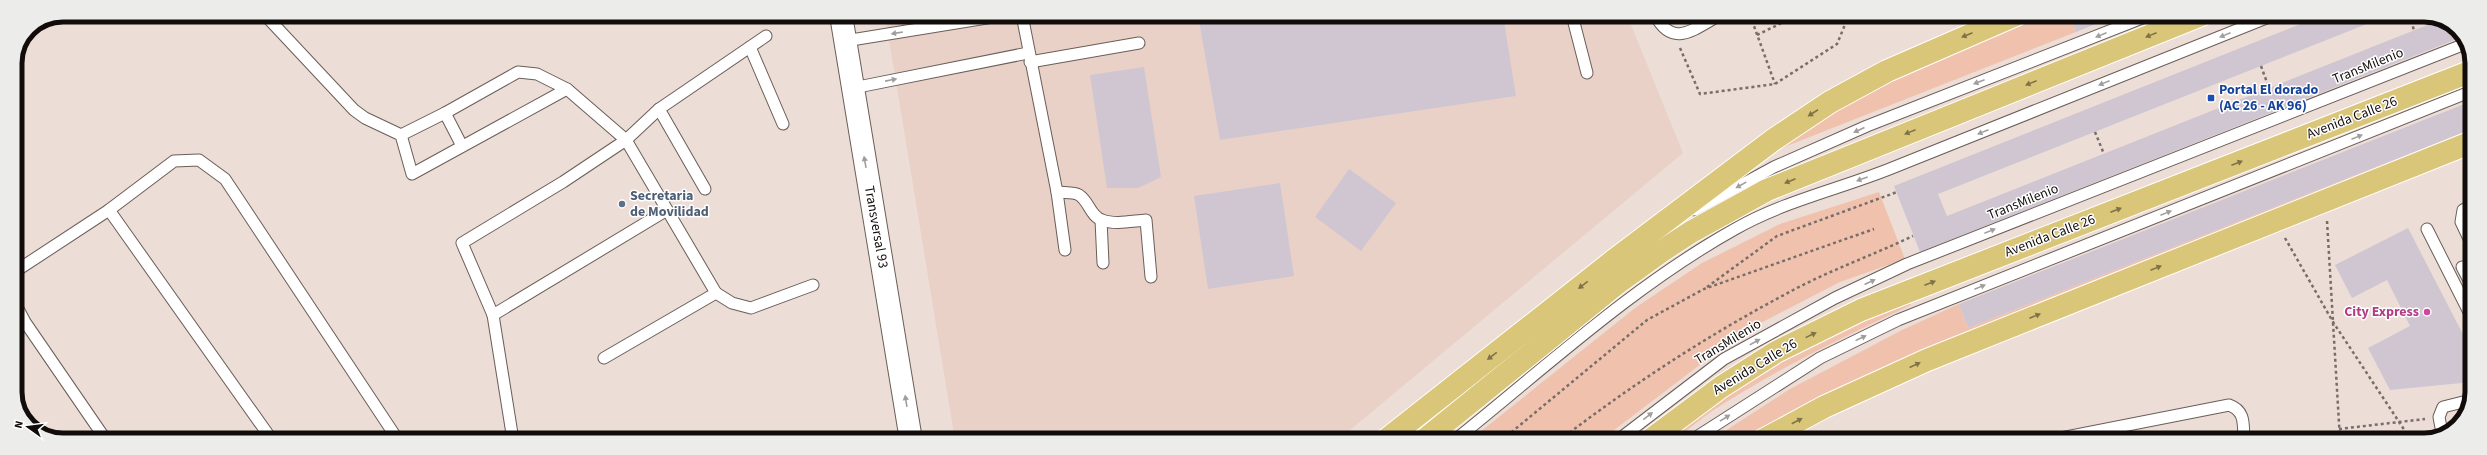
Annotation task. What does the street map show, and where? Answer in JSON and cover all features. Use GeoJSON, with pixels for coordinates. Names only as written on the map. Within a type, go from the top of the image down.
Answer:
{"type":"FeatureCollection","features":[{"type":"Feature","properties":{"kind":"main road","name":"Transversal 93"},"geometry":{"type":"LineString","coordinates":[[842,22],[910,433]]}},
{"type":"Feature","properties":{"kind":"main road"},"geometry":{"type":"LineString","coordinates":[[1395,433],[1614,261],[1773,140],[1830,102],[1887,71],[2000,22]]}},
{"type":"Feature","properties":{"kind":"main road"},"geometry":{"type":"LineString","coordinates":[[1433,433],[1619,282],[1685,236],[1719,216],[1767,190],[2184,22]]}},
{"type":"Feature","properties":{"kind":"main road","name":"Avenida Calle 26"},"geometry":{"type":"LineString","coordinates":[[1659,433],[1721,387],[1776,352],[1861,310],[2465,74]]}},
{"type":"Feature","properties":{"kind":"main road"},"geometry":{"type":"LineString","coordinates":[[1776,433],[1824,407],[1927,360],[2465,145]]}},
{"type":"Feature","properties":{"kind":"lane"},"geometry":{"type":"LineString","coordinates":[[272,22],[354,110],[365,118],[401,135],[412,174],[567,89]]}},
{"type":"Feature","properties":{"kind":"lane"},"geometry":{"type":"LineString","coordinates":[[845,41],[962,22]]}},
{"type":"Feature","properties":{"kind":"lane"},"geometry":{"type":"LineString","coordinates":[[1023,22],[1029,58],[1057,192],[1065,250]]}},
{"type":"Feature","properties":{"kind":"lane"},"geometry":{"type":"LineString","coordinates":[[1574,22],[1587,73]]}},
{"type":"Feature","properties":{"kind":"lane"},"geometry":{"type":"LineString","coordinates":[[1659,22],[1662,28],[1674,35],[1683,34],[1706,22]]}},
{"type":"Feature","properties":{"kind":"lane"},"geometry":{"type":"LineString","coordinates":[[1614,261],[1680,218],[1774,167],[1867,126],[2132,22]]}},
{"type":"Feature","properties":{"kind":"lane"},"geometry":{"type":"LineString","coordinates":[[1464,433],[1586,333],[1695,252],[1738,227],[1780,208],[1888,170],[2257,22]]}},
{"type":"Feature","properties":{"kind":"lane"},"geometry":{"type":"LineString","coordinates":[[513,433],[493,315],[462,243],[563,182],[626,140],[659,109],[766,36]]}},
{"type":"Feature","properties":{"kind":"lane"},"geometry":{"type":"LineString","coordinates":[[853,88],[1029,58],[1139,43]]}},
{"type":"Feature","properties":{"kind":"lane","name":"TransMilenio"},"geometry":{"type":"LineString","coordinates":[[1627,433],[1724,359],[1835,298],[1907,264],[2461,45]]}},
{"type":"Feature","properties":{"kind":"lane"},"geometry":{"type":"LineString","coordinates":[[750,46],[783,124]]}},
{"type":"Feature","properties":{"kind":"lane"},"geometry":{"type":"LineString","coordinates":[[401,135],[445,113],[518,72],[537,74],[567,89],[626,140],[716,293],[740,307],[751,308],[813,285]]}},
{"type":"Feature","properties":{"kind":"lane"},"geometry":{"type":"LineString","coordinates":[[1703,433],[1820,358],[1898,320],[2465,94]]}},
{"type":"Feature","properties":{"kind":"lane"},"geometry":{"type":"LineString","coordinates":[[659,109],[706,189]]}},
{"type":"Feature","properties":{"kind":"lane"},"geometry":{"type":"LineString","coordinates":[[445,113],[462,146]]}},
{"type":"Feature","properties":{"kind":"lane"},"geometry":{"type":"LineString","coordinates":[[22,267],[110,210],[174,161],[199,160],[225,178],[393,433]]}},
{"type":"Feature","properties":{"kind":"lane"},"geometry":{"type":"LineString","coordinates":[[1057,192],[1078,194],[1101,220],[1103,263]]}},
{"type":"Feature","properties":{"kind":"lane"},"geometry":{"type":"LineString","coordinates":[[2465,209],[2463,210],[2461,222],[2465,230]]}},
{"type":"Feature","properties":{"kind":"lane"},"geometry":{"type":"LineString","coordinates":[[110,210],[267,433]]}},
{"type":"Feature","properties":{"kind":"lane"},"geometry":{"type":"LineString","coordinates":[[493,315],[667,210]]}},
{"type":"Feature","properties":{"kind":"lane"},"geometry":{"type":"LineString","coordinates":[[1101,220],[1115,222],[1146,220],[1151,277]]}},
{"type":"Feature","properties":{"kind":"lane"},"geometry":{"type":"LineString","coordinates":[[2427,229],[2465,304]]}},
{"type":"Feature","properties":{"kind":"lane"},"geometry":{"type":"LineString","coordinates":[[2462,267],[2465,273]]}},
{"type":"Feature","properties":{"kind":"lane"},"geometry":{"type":"LineString","coordinates":[[604,358],[716,293]]}},
{"type":"Feature","properties":{"kind":"lane"},"geometry":{"type":"LineString","coordinates":[[22,316],[101,433]]}},
{"type":"Feature","properties":{"kind":"lane"},"geometry":{"type":"LineString","coordinates":[[2441,429],[2439,417],[2441,410],[2448,404],[2464,401]]}},
{"type":"Feature","properties":{"kind":"lane"},"geometry":{"type":"LineString","coordinates":[[2087,433],[2229,405],[2235,407],[2242,415],[2243,433]]}},
{"type":"Feature","properties":{"kind":"path"},"geometry":{"type":"LineString","coordinates":[[1752,22],[1775,84]]}},
{"type":"Feature","properties":{"kind":"path"},"geometry":{"type":"LineString","coordinates":[[1757,35],[1784,22]]}},
{"type":"Feature","properties":{"kind":"path"},"geometry":{"type":"LineString","coordinates":[[1674,35],[1700,94],[1775,84],[1837,44],[1845,22]]}},
{"type":"Feature","properties":{"kind":"path"},"geometry":{"type":"LineString","coordinates":[[2411,22],[2414,30]]}},
{"type":"Feature","properties":{"kind":"path"},"geometry":{"type":"LineString","coordinates":[[2261,66],[2269,88]]}},
{"type":"Feature","properties":{"kind":"path"},"geometry":{"type":"LineString","coordinates":[[2095,132],[2104,154]]}},
{"type":"Feature","properties":{"kind":"path"},"geometry":{"type":"LineString","coordinates":[[1510,433],[1647,320],[1704,289],[1777,236],[1896,192]]}},
{"type":"Feature","properties":{"kind":"path"},"geometry":{"type":"LineString","coordinates":[[2327,218],[2339,433]]}},
{"type":"Feature","properties":{"kind":"path"},"geometry":{"type":"LineString","coordinates":[[1704,289],[1874,229]]}},
{"type":"Feature","properties":{"kind":"path"},"geometry":{"type":"LineString","coordinates":[[2282,232],[2333,322],[2406,433]]}},
{"type":"Feature","properties":{"kind":"path"},"geometry":{"type":"LineString","coordinates":[[1569,433],[1613,399],[1680,355],[1785,294],[1914,236]]}},
{"type":"Feature","properties":{"kind":"path"},"geometry":{"type":"LineString","coordinates":[[2339,429],[2439,417]]}},
{"type":"Feature","properties":{"kind":"shaded area"},"geometry":{"type":"Polygon","coordinates":[[[886,22],[1630,22],[1683,153],[1346,433],[954,433],[886,22]]]}},
{"type":"Feature","properties":{"kind":"shaded area"},"geometry":{"type":"Polygon","coordinates":[[[2019,22],[2072,22],[2076,32],[1777,150],[1839,106],[1941,55],[2019,22]]]}},
{"type":"Feature","properties":{"kind":"shaded area"},"geometry":{"type":"Polygon","coordinates":[[[2465,132],[2465,138],[1788,416],[1759,433],[1722,433],[1790,389],[1902,330],[1959,304],[1968,328],[2465,132]]]}},
{"type":"Feature","properties":{"kind":"shaded area"},"geometry":{"type":"Polygon","coordinates":[[[1879,192],[1905,259],[1840,282],[1743,332],[1610,433],[1479,433],[1635,308],[1702,263],[1780,224],[1879,192]]]}},
{"type":"Feature","properties":{"kind":"shaded area"},"geometry":{"type":"Polygon","coordinates":[[[1908,300],[1911,305],[1835,342],[1760,382],[1712,411],[1683,433],[1670,433],[1770,366],[1908,300]]]}},
{"type":"Feature","properties":{"kind":"building"},"geometry":{"type":"Polygon","coordinates":[[[1199,22],[1504,22],[1516,96],[1220,140],[1199,22]]]}},
{"type":"Feature","properties":{"kind":"building"},"geometry":{"type":"Polygon","coordinates":[[[2072,22],[2101,22],[2076,32],[2072,22]]]}},
{"type":"Feature","properties":{"kind":"building"},"geometry":{"type":"Polygon","coordinates":[[[2305,22],[2372,22],[1938,194],[1947,216],[2433,23],[2447,29],[2457,39],[1920,252],[1894,186],[2305,22]]]}},
{"type":"Feature","properties":{"kind":"building"},"geometry":{"type":"Polygon","coordinates":[[[1144,67],[1161,177],[1138,188],[1107,188],[1090,75],[1144,67]]]}},
{"type":"Feature","properties":{"kind":"building"},"geometry":{"type":"Polygon","coordinates":[[[2465,104],[2465,132],[1968,328],[1959,304],[2465,104]]]}},
{"type":"Feature","properties":{"kind":"building"},"geometry":{"type":"Polygon","coordinates":[[[1349,169],[1396,203],[1361,251],[1315,217],[1349,169]]]}},
{"type":"Feature","properties":{"kind":"building"},"geometry":{"type":"Polygon","coordinates":[[[1280,183],[1294,276],[1208,289],[1194,196],[1280,183]]]}},
{"type":"Feature","properties":{"kind":"building","name":"City Express"},"geometry":{"type":"Polygon","coordinates":[[[2408,228],[2465,338],[2465,383],[2390,390],[2368,348],[2410,326],[2387,280],[2352,298],[2335,265],[2408,228]]]}},
{"type":"Feature","properties":{"kind":"place","name":"Portal El dorado (AC 26 - AK 96)"},"geometry":{"type":"Point","coordinates":[2211,98]}},
{"type":"Feature","properties":{"kind":"place","name":"Secretaria de Movilidad"},"geometry":{"type":"Point","coordinates":[622,204]}},
{"type":"Feature","properties":{"kind":"place","name":"City Express"},"geometry":{"type":"Point","coordinates":[2427,312]}}]}
